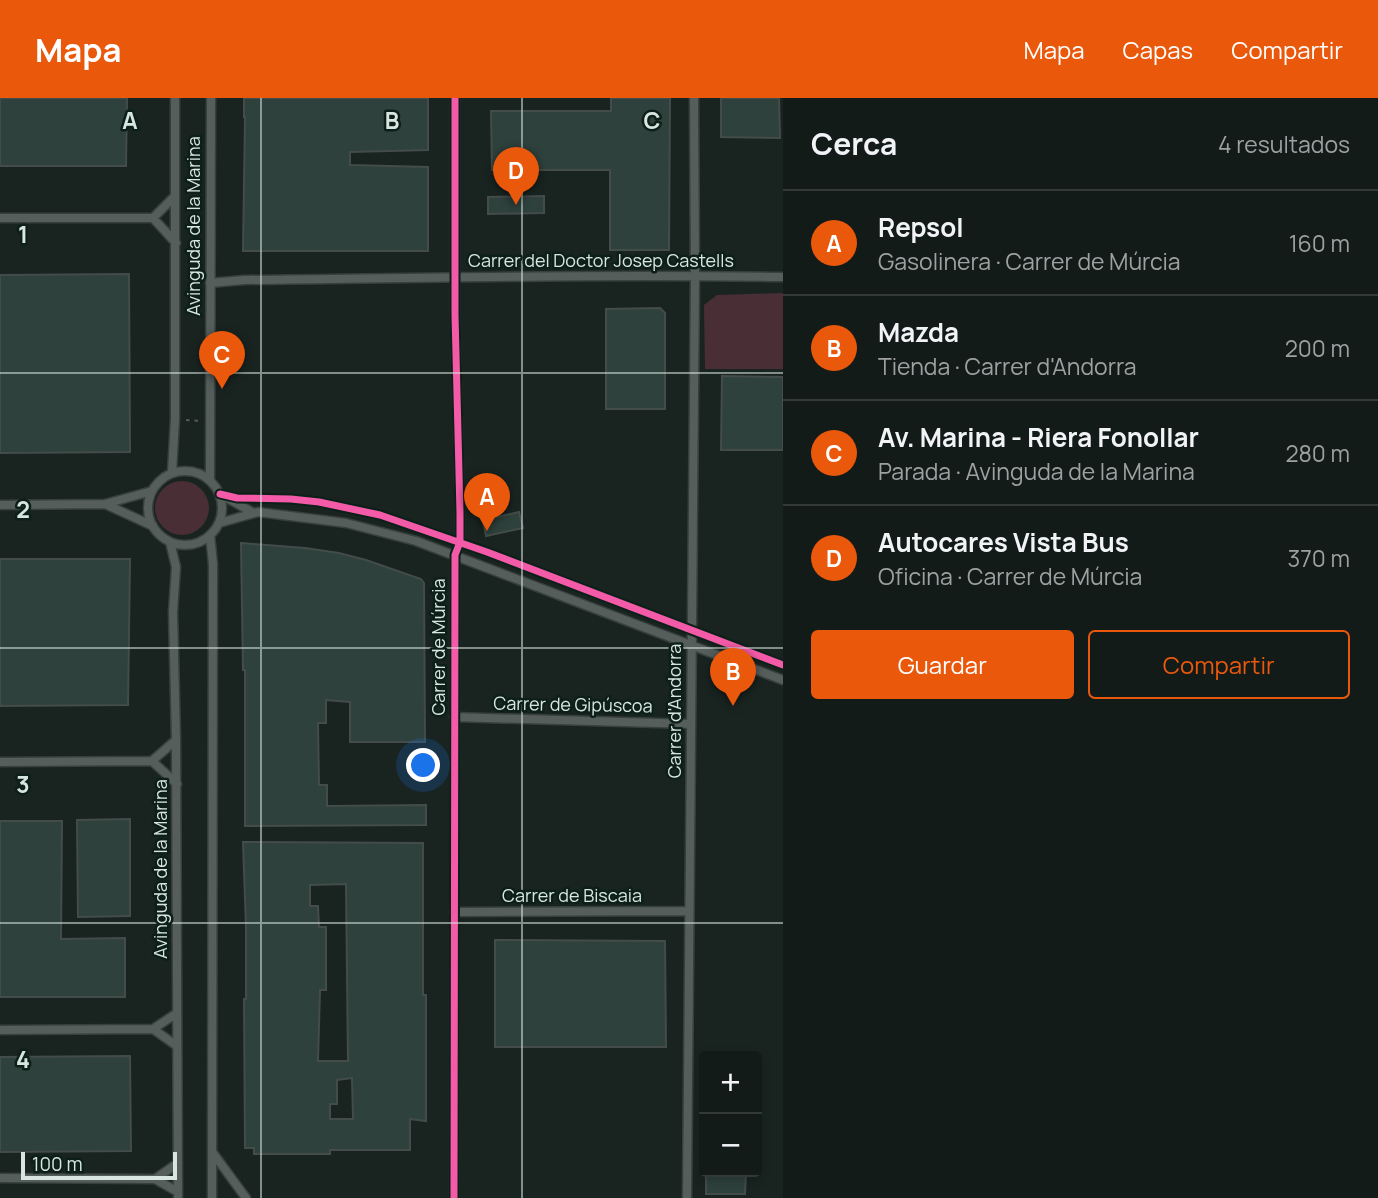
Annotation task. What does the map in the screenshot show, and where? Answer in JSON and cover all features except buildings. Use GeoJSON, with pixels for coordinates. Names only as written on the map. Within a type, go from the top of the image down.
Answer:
{"type":"FeatureCollection","features":[{"type":"Feature","properties":{"kind":"street","name":"Avinguda de la Marina"},"geometry":{"type":"LineString","coordinates":[[172,472],[176,419],[175,98]]}},
{"type":"Feature","properties":{"kind":"street","name":"Avinguda de la Marina"},"geometry":{"type":"LineString","coordinates":[[210,479],[211,98]]}},
{"type":"Feature","properties":{"kind":"street","name":"Carrer de Múrcia"},"geometry":{"type":"LineString","coordinates":[[454,1198],[455,555],[460,542],[455,98]]}},
{"type":"Feature","properties":{"kind":"street","name":"Carrer d'Andorra"},"geometry":{"type":"LineString","coordinates":[[687,1198],[695,276],[694,98]]}},
{"type":"Feature","properties":{"kind":"street"},"geometry":{"type":"LineString","coordinates":[[0,218],[153,218],[176,196]]}},
{"type":"Feature","properties":{"kind":"street"},"geometry":{"type":"LineString","coordinates":[[153,218],[176,243]]}},
{"type":"Feature","properties":{"kind":"street","name":"Carrer del Doctor Josep Castells"},"geometry":{"type":"LineString","coordinates":[[210,283],[244,280],[783,277]]}},
{"type":"Feature","properties":{"kind":"street"},"geometry":{"type":"LineString","coordinates":[[182,470],[192,471],[210,479],[220,494],[222,509],[219,523],[210,535],[198,543],[176,544],[158,534],[148,509],[152,491],[158,482],[172,472],[182,470]]}},
{"type":"Feature","properties":{"kind":"street"},"geometry":{"type":"LineString","coordinates":[[0,505],[105,505],[152,491]]}},
{"type":"Feature","properties":{"kind":"street"},"geometry":{"type":"LineString","coordinates":[[220,494],[252,512],[346,523],[416,541],[783,680]]}},
{"type":"Feature","properties":{"kind":"street"},"geometry":{"type":"LineString","coordinates":[[105,505],[153,526]]}},
{"type":"Feature","properties":{"kind":"street"},"geometry":{"type":"LineString","coordinates":[[219,523],[252,512]]}},
{"type":"Feature","properties":{"kind":"street"},"geometry":{"type":"LineString","coordinates":[[210,535],[213,564],[212,1198]]}},
{"type":"Feature","properties":{"kind":"street","name":"Avinguda de la Marina"},"geometry":{"type":"LineString","coordinates":[[170,542],[176,567],[173,612],[177,784],[178,1195]]}},
{"type":"Feature","properties":{"kind":"street","name":"Carrer de Gipúscoa"},"geometry":{"type":"LineString","coordinates":[[454,717],[691,724]]}},
{"type":"Feature","properties":{"kind":"street"},"geometry":{"type":"LineString","coordinates":[[0,762],[152,761],[176,740]]}},
{"type":"Feature","properties":{"kind":"street"},"geometry":{"type":"LineString","coordinates":[[152,761],[177,784]]}},
{"type":"Feature","properties":{"kind":"street","name":"Carrer de Biscaia"},"geometry":{"type":"LineString","coordinates":[[454,912],[690,911]]}},
{"type":"Feature","properties":{"kind":"street"},"geometry":{"type":"LineString","coordinates":[[0,1030],[153,1029],[177,1013]]}},
{"type":"Feature","properties":{"kind":"street"},"geometry":{"type":"LineString","coordinates":[[153,1029],[177,1046]]}},
{"type":"Feature","properties":{"kind":"street"},"geometry":{"type":"LineString","coordinates":[[212,1152],[246,1198]]}},
{"type":"Feature","properties":{"kind":"street"},"geometry":{"type":"LineString","coordinates":[[155,1179],[178,1163]]}},
{"type":"Feature","properties":{"kind":"street"},"geometry":{"type":"LineString","coordinates":[[0,1178],[155,1179],[178,1195]]}},
{"type":"Feature","properties":{"kind":"path"},"geometry":{"type":"LineString","coordinates":[[176,419],[209,421]]}},
{"type":"Feature","properties":{"kind":"shaded area"},"geometry":{"type":"Polygon","coordinates":[[[783,293],[783,369],[705,369],[704,305],[717,295],[783,293]]]}},
{"type":"Feature","properties":{"kind":"shaded area"},"geometry":{"type":"Polygon","coordinates":[[[182,481],[201,489],[209,508],[201,527],[182,535],[163,527],[155,508],[163,489],[182,481]]]}},
{"type":"Feature","properties":{"kind":"cycle path"},"geometry":{"type":"LineString","coordinates":[[454,1198],[455,555],[460,542],[455,315],[455,98]]}},
{"type":"Feature","properties":{"kind":"cycle path"},"geometry":{"type":"LineString","coordinates":[[220,494],[237,498],[319,502],[380,515],[487,552],[783,665]]}},
{"type":"Feature","properties":{"kind":"place","name":"Autocares Vista Bus"},"geometry":{"type":"Point","coordinates":[516,205]}},
{"type":"Feature","properties":{"kind":"place","name":"Av. Marina - Riera Fonollar"},"geometry":{"type":"Point","coordinates":[222,389]}},
{"type":"Feature","properties":{"kind":"place","name":"Repsol"},"geometry":{"type":"Point","coordinates":[487,531]}},
{"type":"Feature","properties":{"kind":"place","name":"Mazda"},"geometry":{"type":"Point","coordinates":[733,706]}}]}
